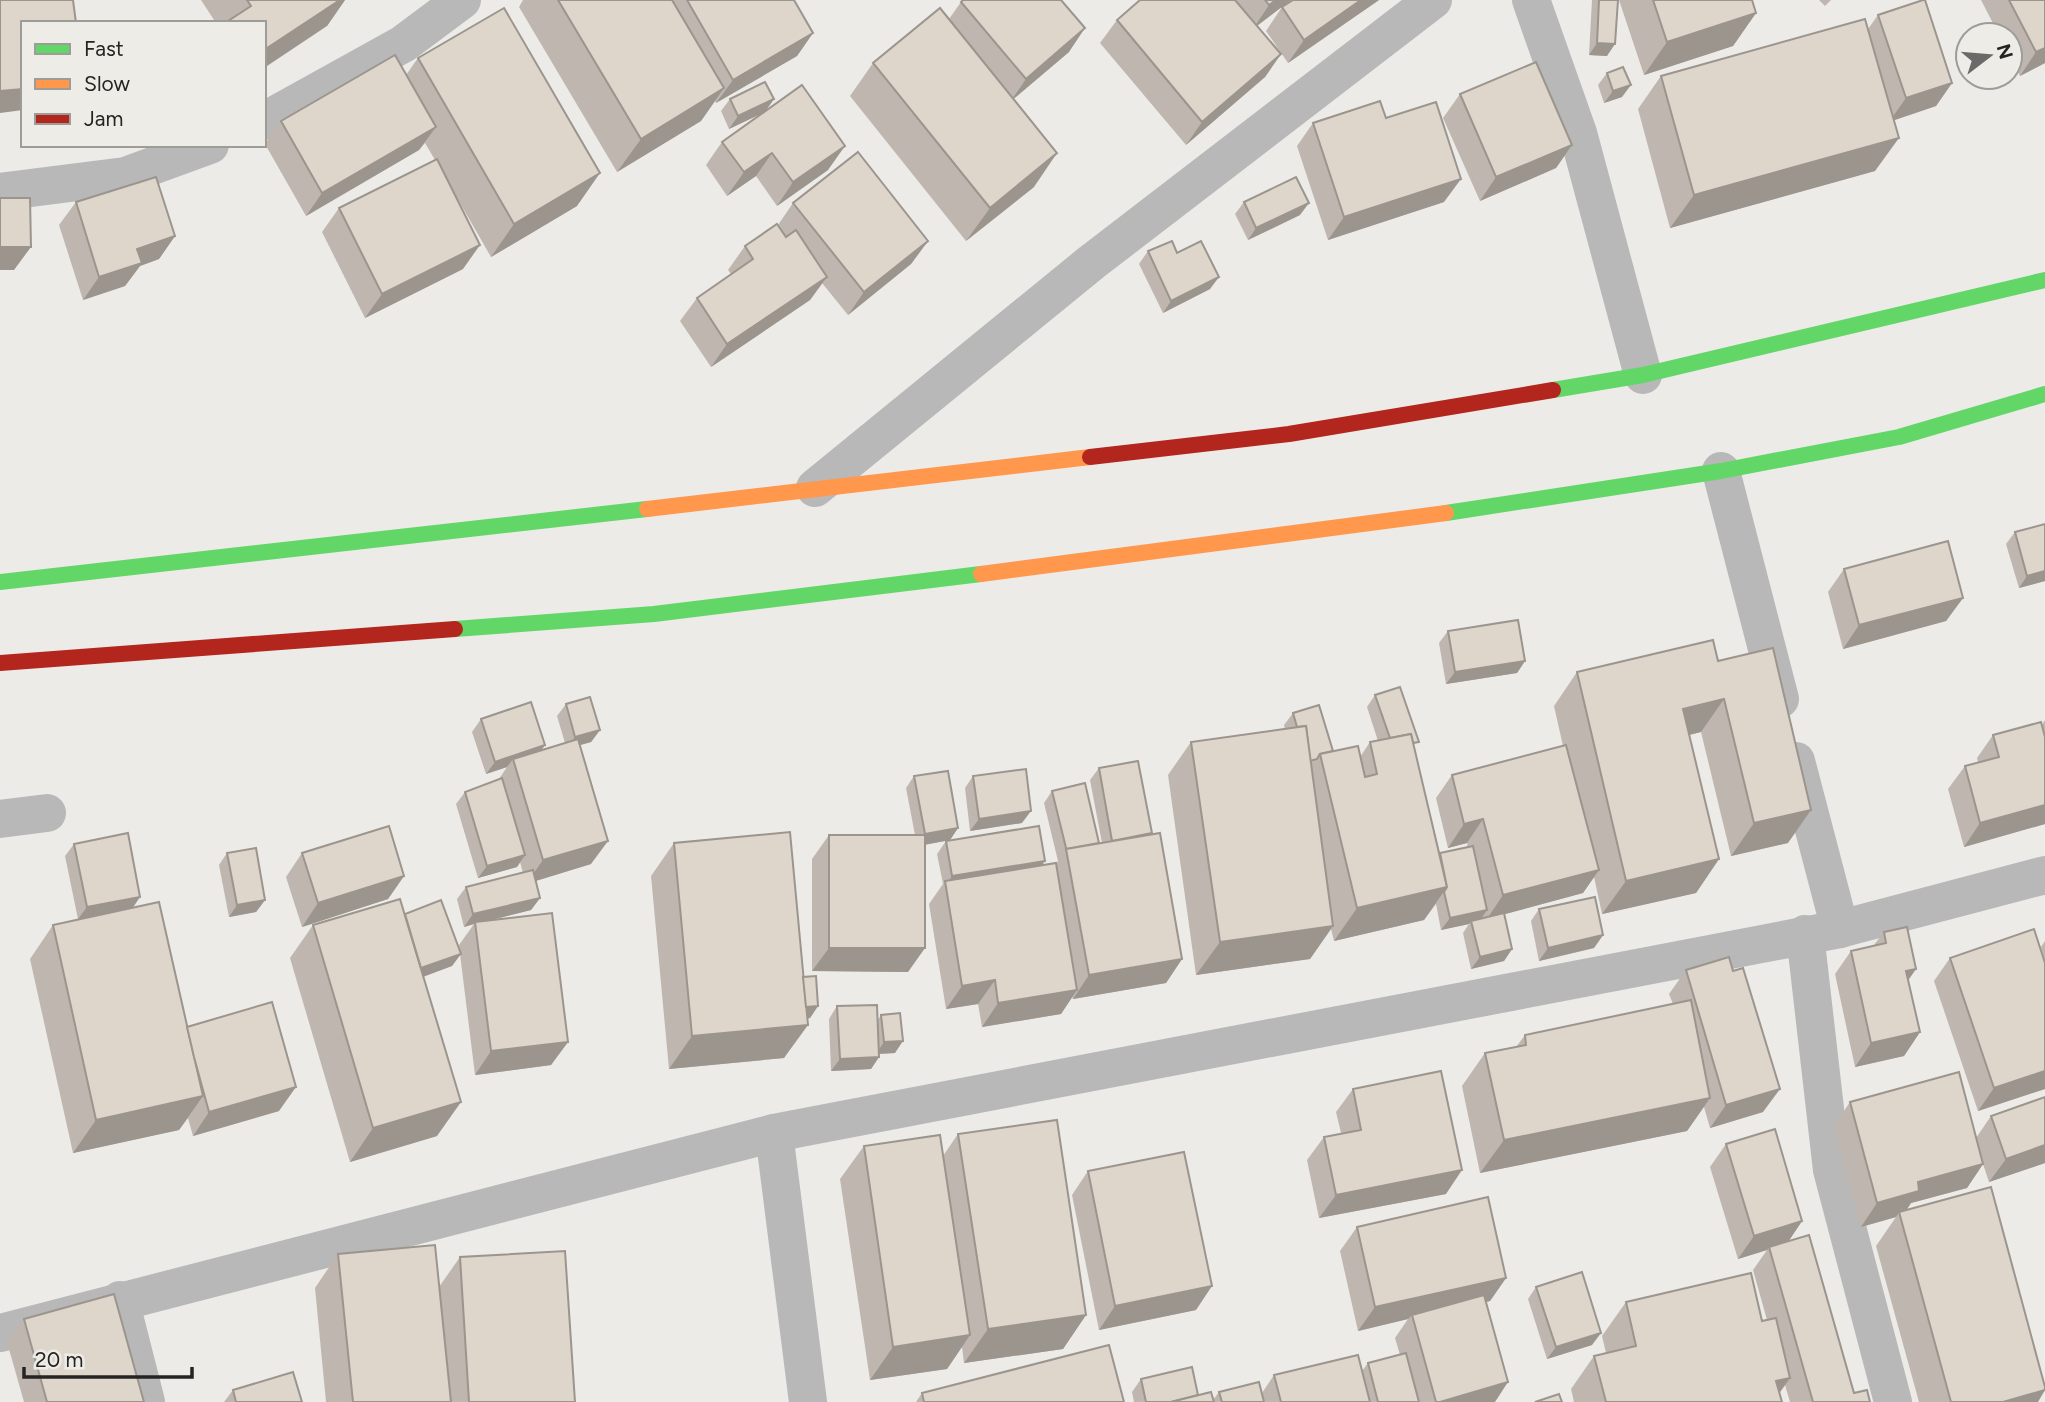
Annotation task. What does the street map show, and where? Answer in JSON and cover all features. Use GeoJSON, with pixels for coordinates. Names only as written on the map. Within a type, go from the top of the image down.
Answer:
{"type":"FeatureCollection","features":[{"type":"Feature","properties":{"kind":"main road"},"geometry":{"type":"LineString","coordinates":[[0,582],[273,553],[1289,434],[1643,375],[2045,280]]}},
{"type":"Feature","properties":{"kind":"main road"},"geometry":{"type":"LineString","coordinates":[[0,663],[654,614],[1101,559],[1517,503],[1721,471],[1899,437],[2045,394]]}},
{"type":"Feature","properties":{"kind":"street"},"geometry":{"type":"LineString","coordinates":[[266,120],[404,44],[462,0]]}},
{"type":"Feature","properties":{"kind":"street"},"geometry":{"type":"LineString","coordinates":[[815,488],[1092,262],[1433,0]]}},
{"type":"Feature","properties":{"kind":"street"},"geometry":{"type":"LineString","coordinates":[[1531,0],[1578,133],[1643,375]]}},
{"type":"Feature","properties":{"kind":"street"},"geometry":{"type":"LineString","coordinates":[[0,192],[125,176],[205,147]]}},
{"type":"Feature","properties":{"kind":"street"},"geometry":{"type":"LineString","coordinates":[[1721,471],[1823,932],[1832,1171],[1893,1402]]}},
{"type":"Feature","properties":{"kind":"street"},"geometry":{"type":"LineString","coordinates":[[0,819],[47,813]]}},
{"type":"Feature","properties":{"kind":"street"},"geometry":{"type":"LineString","coordinates":[[0,1333],[774,1133],[1823,932],[2045,876]]}},
{"type":"Feature","properties":{"kind":"street"},"geometry":{"type":"LineString","coordinates":[[774,1133],[808,1402]]}},
{"type":"Feature","properties":{"kind":"street"},"geometry":{"type":"LineString","coordinates":[[120,1300],[146,1402]]}},
{"type":"Feature","properties":{"kind":"building"},"geometry":{"type":"Polygon","coordinates":[[[0,0],[73,0],[76,21],[21,21],[21,89],[0,91],[0,0]]]}},
{"type":"Feature","properties":{"kind":"building"},"geometry":{"type":"Polygon","coordinates":[[[247,0],[340,0],[266,49],[266,21],[228,21],[251,6],[247,0]]]}},
{"type":"Feature","properties":{"kind":"building"},"geometry":{"type":"Polygon","coordinates":[[[558,0],[672,0],[724,88],[641,139],[558,0]]]}},
{"type":"Feature","properties":{"kind":"building"},"geometry":{"type":"Polygon","coordinates":[[[687,0],[794,0],[813,33],[733,80],[687,0]]]}},
{"type":"Feature","properties":{"kind":"building"},"geometry":{"type":"Polygon","coordinates":[[[1061,0],[1085,28],[1026,79],[961,2],[1061,0]]]}},
{"type":"Feature","properties":{"kind":"building"},"geometry":{"type":"Polygon","coordinates":[[[1140,0],[1235,0],[1281,54],[1202,122],[1117,20],[1140,0]]]}},
{"type":"Feature","properties":{"kind":"building"},"geometry":{"type":"Polygon","coordinates":[[[1293,0],[1361,0],[1304,40],[1282,7],[1293,0]]]}},
{"type":"Feature","properties":{"kind":"building"},"geometry":{"type":"Polygon","coordinates":[[[1599,0],[1618,0],[1615,44],[1597,43],[1599,0]]]}},
{"type":"Feature","properties":{"kind":"building"},"geometry":{"type":"Polygon","coordinates":[[[1653,0],[1752,0],[1756,13],[1667,42],[1653,0]]]}},
{"type":"Feature","properties":{"kind":"building"},"geometry":{"type":"Polygon","coordinates":[[[1923,0],[1952,83],[1906,98],[1878,15],[1923,0]]]}},
{"type":"Feature","properties":{"kind":"building"},"geometry":{"type":"Polygon","coordinates":[[[2009,0],[2045,0],[2045,48],[2036,52],[2024,29],[2024,21],[2020,21],[2009,0]]]}},
{"type":"Feature","properties":{"kind":"building"},"geometry":{"type":"Polygon","coordinates":[[[504,8],[600,173],[514,224],[418,58],[504,8]]]}},
{"type":"Feature","properties":{"kind":"building"},"geometry":{"type":"Polygon","coordinates":[[[940,8],[1057,153],[990,208],[873,63],[940,8]]]}},
{"type":"Feature","properties":{"kind":"building"},"geometry":{"type":"Polygon","coordinates":[[[1865,19],[1899,138],[1694,195],[1661,76],[1865,19]]]}},
{"type":"Feature","properties":{"kind":"building"},"geometry":{"type":"Polygon","coordinates":[[[395,55],[436,127],[322,193],[281,121],[395,55]]]}},
{"type":"Feature","properties":{"kind":"building"},"geometry":{"type":"Polygon","coordinates":[[[1536,62],[1572,145],[1496,177],[1460,94],[1536,62]]]}},
{"type":"Feature","properties":{"kind":"building"},"geometry":{"type":"Polygon","coordinates":[[[1623,67],[1631,85],[1613,91],[1607,73],[1623,67]]]}},
{"type":"Feature","properties":{"kind":"building"},"geometry":{"type":"Polygon","coordinates":[[[765,82],[774,99],[738,116],[730,99],[765,82]]]}},
{"type":"Feature","properties":{"kind":"building"},"geometry":{"type":"Polygon","coordinates":[[[802,85],[845,146],[793,182],[772,153],[744,172],[722,142],[802,85]]]}},
{"type":"Feature","properties":{"kind":"building"},"geometry":{"type":"Polygon","coordinates":[[[1380,101],[1386,118],[1436,102],[1461,179],[1344,217],[1313,123],[1380,101]]]}},
{"type":"Feature","properties":{"kind":"building"},"geometry":{"type":"Polygon","coordinates":[[[858,152],[928,241],[864,292],[793,203],[858,152]]]}},
{"type":"Feature","properties":{"kind":"building"},"geometry":{"type":"Polygon","coordinates":[[[437,159],[480,245],[382,294],[339,208],[437,159]]]}},
{"type":"Feature","properties":{"kind":"building"},"geometry":{"type":"Polygon","coordinates":[[[156,177],[175,236],[137,249],[142,263],[99,277],[76,202],[156,177]]]}},
{"type":"Feature","properties":{"kind":"building"},"geometry":{"type":"Polygon","coordinates":[[[1296,177],[1309,203],[1256,228],[1244,202],[1296,177]]]}},
{"type":"Feature","properties":{"kind":"building"},"geometry":{"type":"Polygon","coordinates":[[[0,198],[30,198],[31,247],[0,247],[0,198]]]}},
{"type":"Feature","properties":{"kind":"building"},"geometry":{"type":"Polygon","coordinates":[[[777,224],[786,237],[796,230],[827,277],[727,344],[697,298],[753,259],[745,246],[777,224]]]}},
{"type":"Feature","properties":{"kind":"building"},"geometry":{"type":"Polygon","coordinates":[[[1172,241],[1177,253],[1201,241],[1219,277],[1171,301],[1148,251],[1172,241]]]}},
{"type":"Feature","properties":{"kind":"building"},"geometry":{"type":"Polygon","coordinates":[[[2045,524],[2045,571],[2027,576],[2015,532],[2045,524]]]}},
{"type":"Feature","properties":{"kind":"building"},"geometry":{"type":"Polygon","coordinates":[[[1948,541],[1963,598],[1859,625],[1844,569],[1948,541]]]}},
{"type":"Feature","properties":{"kind":"building"},"geometry":{"type":"Polygon","coordinates":[[[1518,620],[1525,661],[1455,672],[1448,631],[1518,620]]]}},
{"type":"Feature","properties":{"kind":"building"},"geometry":{"type":"Polygon","coordinates":[[[1713,640],[1718,661],[1773,648],[1811,810],[1754,823],[1724,699],[1683,709],[1719,859],[1626,881],[1577,672],[1713,640]]]}},
{"type":"Feature","properties":{"kind":"building"},"geometry":{"type":"Polygon","coordinates":[[[1400,687],[1419,742],[1413,743],[1411,734],[1390,738],[1375,695],[1400,687]]]}},
{"type":"Feature","properties":{"kind":"building"},"geometry":{"type":"Polygon","coordinates":[[[590,697],[600,730],[575,737],[566,704],[590,697]]]}},
{"type":"Feature","properties":{"kind":"building"},"geometry":{"type":"Polygon","coordinates":[[[531,702],[545,745],[495,762],[481,719],[531,702]]]}},
{"type":"Feature","properties":{"kind":"building"},"geometry":{"type":"Polygon","coordinates":[[[1319,705],[1333,751],[1320,754],[1317,759],[1310,761],[1306,726],[1297,727],[1293,713],[1319,705]]]}},
{"type":"Feature","properties":{"kind":"building"},"geometry":{"type":"Polygon","coordinates":[[[2041,722],[2045,737],[2045,805],[1980,823],[1965,766],[1999,757],[1993,735],[2041,722]]]}},
{"type":"Feature","properties":{"kind":"building"},"geometry":{"type":"Polygon","coordinates":[[[1306,726],[1333,926],[1220,942],[1191,742],[1306,726]]]}},
{"type":"Feature","properties":{"kind":"building"},"geometry":{"type":"Polygon","coordinates":[[[1411,734],[1447,887],[1357,908],[1320,754],[1358,746],[1365,777],[1377,774],[1370,742],[1411,734]]]}},
{"type":"Feature","properties":{"kind":"building"},"geometry":{"type":"Polygon","coordinates":[[[578,739],[608,841],[543,860],[513,759],[578,739]]]}},
{"type":"Feature","properties":{"kind":"building"},"geometry":{"type":"Polygon","coordinates":[[[1566,745],[1599,870],[1503,895],[1483,819],[1464,824],[1452,775],[1566,745]]]}},
{"type":"Feature","properties":{"kind":"building"},"geometry":{"type":"Polygon","coordinates":[[[1138,761],[1152,833],[1112,841],[1099,768],[1138,761]]]}},
{"type":"Feature","properties":{"kind":"building"},"geometry":{"type":"Polygon","coordinates":[[[1026,769],[1031,811],[979,819],[973,776],[1026,769]]]}},
{"type":"Feature","properties":{"kind":"building"},"geometry":{"type":"Polygon","coordinates":[[[948,771],[958,828],[925,834],[914,776],[948,771]]]}},
{"type":"Feature","properties":{"kind":"building"},"geometry":{"type":"Polygon","coordinates":[[[502,778],[525,855],[487,866],[465,792],[502,778]]]}},
{"type":"Feature","properties":{"kind":"building"},"geometry":{"type":"Polygon","coordinates":[[[1085,783],[1099,843],[1066,849],[1052,791],[1085,783]]]}},
{"type":"Feature","properties":{"kind":"building"},"geometry":{"type":"Polygon","coordinates":[[[389,826],[404,876],[318,903],[302,853],[389,826]]]}},
{"type":"Feature","properties":{"kind":"building"},"geometry":{"type":"Polygon","coordinates":[[[1039,826],[1045,861],[952,876],[946,841],[1039,826]]]}},
{"type":"Feature","properties":{"kind":"building"},"geometry":{"type":"Polygon","coordinates":[[[790,832],[808,1025],[692,1036],[674,843],[790,832]]]}},
{"type":"Feature","properties":{"kind":"building"},"geometry":{"type":"Polygon","coordinates":[[[128,833],[140,897],[87,907],[74,844],[128,833]]]}},
{"type":"Feature","properties":{"kind":"building"},"geometry":{"type":"Polygon","coordinates":[[[1160,833],[1182,959],[1089,975],[1066,849],[1160,833]]]}},
{"type":"Feature","properties":{"kind":"building"},"geometry":{"type":"Polygon","coordinates":[[[829,835],[925,835],[925,948],[829,948],[829,835]]]}},
{"type":"Feature","properties":{"kind":"building"},"geometry":{"type":"Polygon","coordinates":[[[1473,846],[1487,910],[1450,918],[1440,853],[1473,846]]]}},
{"type":"Feature","properties":{"kind":"building"},"geometry":{"type":"Polygon","coordinates":[[[256,848],[265,900],[237,905],[227,853],[256,848]]]}},
{"type":"Feature","properties":{"kind":"building"},"geometry":{"type":"Polygon","coordinates":[[[1056,863],[1077,990],[998,1003],[995,980],[962,986],[945,881],[1056,863]]]}},
{"type":"Feature","properties":{"kind":"building"},"geometry":{"type":"Polygon","coordinates":[[[533,870],[540,898],[473,914],[466,887],[533,870]]]}},
{"type":"Feature","properties":{"kind":"building"},"geometry":{"type":"Polygon","coordinates":[[[1595,897],[1603,935],[1548,948],[1539,909],[1595,897]]]}},
{"type":"Feature","properties":{"kind":"building"},"geometry":{"type":"Polygon","coordinates":[[[400,899],[461,1102],[373,1128],[313,925],[400,899]]]}},
{"type":"Feature","properties":{"kind":"building"},"geometry":{"type":"Polygon","coordinates":[[[441,900],[461,954],[421,968],[405,914],[441,900]]]}},
{"type":"Feature","properties":{"kind":"building"},"geometry":{"type":"Polygon","coordinates":[[[159,902],[203,1096],[96,1120],[53,925],[159,902]]]}},
{"type":"Feature","properties":{"kind":"building"},"geometry":{"type":"Polygon","coordinates":[[[552,913],[568,1042],[491,1051],[475,922],[552,913]]]}},
{"type":"Feature","properties":{"kind":"building"},"geometry":{"type":"Polygon","coordinates":[[[1504,913],[1512,949],[1480,957],[1471,921],[1504,913]]]}},
{"type":"Feature","properties":{"kind":"building"},"geometry":{"type":"Polygon","coordinates":[[[1907,927],[1916,969],[1906,971],[1920,1032],[1871,1043],[1851,951],[1886,943],[1884,932],[1907,927]]]}},
{"type":"Feature","properties":{"kind":"building"},"geometry":{"type":"Polygon","coordinates":[[[2034,929],[2045,963],[2045,1071],[1994,1088],[1950,958],[2034,929]]]}},
{"type":"Feature","properties":{"kind":"building"},"geometry":{"type":"Polygon","coordinates":[[[1729,957],[1733,971],[1743,968],[1780,1089],[1726,1105],[1686,970],[1729,957]]]}},
{"type":"Feature","properties":{"kind":"building"},"geometry":{"type":"Polygon","coordinates":[[[816,976],[818,1006],[806,1007],[803,977],[816,976]]]}},
{"type":"Feature","properties":{"kind":"building"},"geometry":{"type":"Polygon","coordinates":[[[1691,1000],[1710,1098],[1504,1140],[1485,1053],[1526,1045],[1525,1035],[1691,1000]]]}},
{"type":"Feature","properties":{"kind":"building"},"geometry":{"type":"Polygon","coordinates":[[[272,1002],[296,1087],[209,1112],[187,1027],[272,1002]]]}},
{"type":"Feature","properties":{"kind":"building"},"geometry":{"type":"Polygon","coordinates":[[[877,1005],[879,1057],[840,1059],[837,1006],[877,1005]]]}},
{"type":"Feature","properties":{"kind":"building"},"geometry":{"type":"Polygon","coordinates":[[[900,1013],[903,1041],[884,1042],[881,1015],[900,1013]]]}},
{"type":"Feature","properties":{"kind":"building"},"geometry":{"type":"Polygon","coordinates":[[[1441,1071],[1462,1170],[1336,1195],[1324,1137],[1361,1130],[1353,1089],[1441,1071]]]}},
{"type":"Feature","properties":{"kind":"building"},"geometry":{"type":"Polygon","coordinates":[[[1959,1072],[1983,1164],[1918,1182],[1919,1191],[1877,1203],[1850,1102],[1959,1072]]]}},
{"type":"Feature","properties":{"kind":"building"},"geometry":{"type":"Polygon","coordinates":[[[2045,1097],[2045,1145],[2006,1159],[1991,1116],[2045,1097]]]}},
{"type":"Feature","properties":{"kind":"building"},"geometry":{"type":"Polygon","coordinates":[[[1057,1120],[1086,1315],[988,1329],[958,1134],[1057,1120]]]}},
{"type":"Feature","properties":{"kind":"building"},"geometry":{"type":"Polygon","coordinates":[[[1775,1129],[1802,1221],[1754,1236],[1726,1144],[1775,1129]]]}},
{"type":"Feature","properties":{"kind":"building"},"geometry":{"type":"Polygon","coordinates":[[[940,1135],[970,1335],[893,1347],[864,1146],[940,1135]]]}},
{"type":"Feature","properties":{"kind":"building"},"geometry":{"type":"Polygon","coordinates":[[[1184,1152],[1212,1286],[1115,1306],[1088,1171],[1184,1152]]]}},
{"type":"Feature","properties":{"kind":"building"},"geometry":{"type":"Polygon","coordinates":[[[1991,1187],[2045,1390],[2003,1402],[1951,1402],[1899,1212],[1991,1187]]]}},
{"type":"Feature","properties":{"kind":"building"},"geometry":{"type":"Polygon","coordinates":[[[1488,1197],[1506,1278],[1375,1307],[1357,1227],[1488,1197]]]}},
{"type":"Feature","properties":{"kind":"building"},"geometry":{"type":"Polygon","coordinates":[[[1809,1235],[1854,1393],[1867,1390],[1870,1402],[1813,1402],[1769,1247],[1809,1235]]]}},
{"type":"Feature","properties":{"kind":"building"},"geometry":{"type":"Polygon","coordinates":[[[435,1245],[451,1402],[353,1402],[338,1254],[435,1245]]]}},
{"type":"Feature","properties":{"kind":"building"},"geometry":{"type":"Polygon","coordinates":[[[565,1251],[575,1402],[469,1402],[460,1257],[565,1251]]]}},
{"type":"Feature","properties":{"kind":"building"},"geometry":{"type":"Polygon","coordinates":[[[1582,1272],[1601,1333],[1556,1347],[1536,1287],[1582,1272]]]}},
{"type":"Feature","properties":{"kind":"building"},"geometry":{"type":"Polygon","coordinates":[[[1751,1273],[1762,1321],[1776,1318],[1790,1378],[1776,1381],[1782,1402],[1606,1402],[1594,1356],[1636,1346],[1626,1302],[1751,1273]]]}},
{"type":"Feature","properties":{"kind":"building"},"geometry":{"type":"Polygon","coordinates":[[[114,1294],[144,1402],[47,1402],[24,1319],[114,1294]]]}},
{"type":"Feature","properties":{"kind":"building"},"geometry":{"type":"Polygon","coordinates":[[[1484,1295],[1508,1382],[1436,1402],[1412,1315],[1484,1295]]]}},
{"type":"Feature","properties":{"kind":"building"},"geometry":{"type":"Polygon","coordinates":[[[1109,1345],[1124,1402],[924,1402],[922,1393],[1109,1345]]]}},
{"type":"Feature","properties":{"kind":"building"},"geometry":{"type":"Polygon","coordinates":[[[1406,1353],[1419,1402],[1378,1402],[1368,1363],[1406,1353]]]}},
{"type":"Feature","properties":{"kind":"building"},"geometry":{"type":"Polygon","coordinates":[[[1358,1355],[1370,1402],[1281,1402],[1274,1375],[1358,1355]]]}},
{"type":"Feature","properties":{"kind":"building"},"geometry":{"type":"Polygon","coordinates":[[[1192,1367],[1198,1395],[1171,1402],[1146,1402],[1141,1379],[1192,1367]]]}},
{"type":"Feature","properties":{"kind":"building"},"geometry":{"type":"Polygon","coordinates":[[[293,1372],[302,1402],[236,1402],[233,1390],[293,1372]]]}},
{"type":"Feature","properties":{"kind":"building"},"geometry":{"type":"Polygon","coordinates":[[[1259,1382],[1264,1402],[1222,1402],[1219,1392],[1259,1382]]]}},
{"type":"Feature","properties":{"kind":"building"},"geometry":{"type":"Polygon","coordinates":[[[1211,1392],[1214,1402],[1171,1402],[1211,1392]]]}},
{"type":"Feature","properties":{"kind":"building"},"geometry":{"type":"Polygon","coordinates":[[[1559,1394],[1562,1402],[1535,1402],[1559,1394]]]}},
{"type":"Feature","properties":{"kind":"traffic: fast"},"geometry":{"type":"LineString","coordinates":[[1553,390],[1643,375],[2045,280]]}},
{"type":"Feature","properties":{"kind":"traffic: fast"},"geometry":{"type":"LineString","coordinates":[[1446,513],[1721,471],[1899,437],[2045,394]]}},
{"type":"Feature","properties":{"kind":"traffic: fast"},"geometry":{"type":"LineString","coordinates":[[0,582],[647,509]]}},
{"type":"Feature","properties":{"kind":"traffic: fast"},"geometry":{"type":"LineString","coordinates":[[455,629],[654,614],[981,574]]}},
{"type":"Feature","properties":{"kind":"traffic: slow"},"geometry":{"type":"LineString","coordinates":[[647,509],[1090,457]]}},
{"type":"Feature","properties":{"kind":"traffic: slow"},"geometry":{"type":"LineString","coordinates":[[981,574],[1446,513]]}},
{"type":"Feature","properties":{"kind":"traffic: jam"},"geometry":{"type":"LineString","coordinates":[[1090,457],[1289,434],[1553,390]]}},
{"type":"Feature","properties":{"kind":"traffic: jam"},"geometry":{"type":"LineString","coordinates":[[0,663],[455,629]]}}]}
